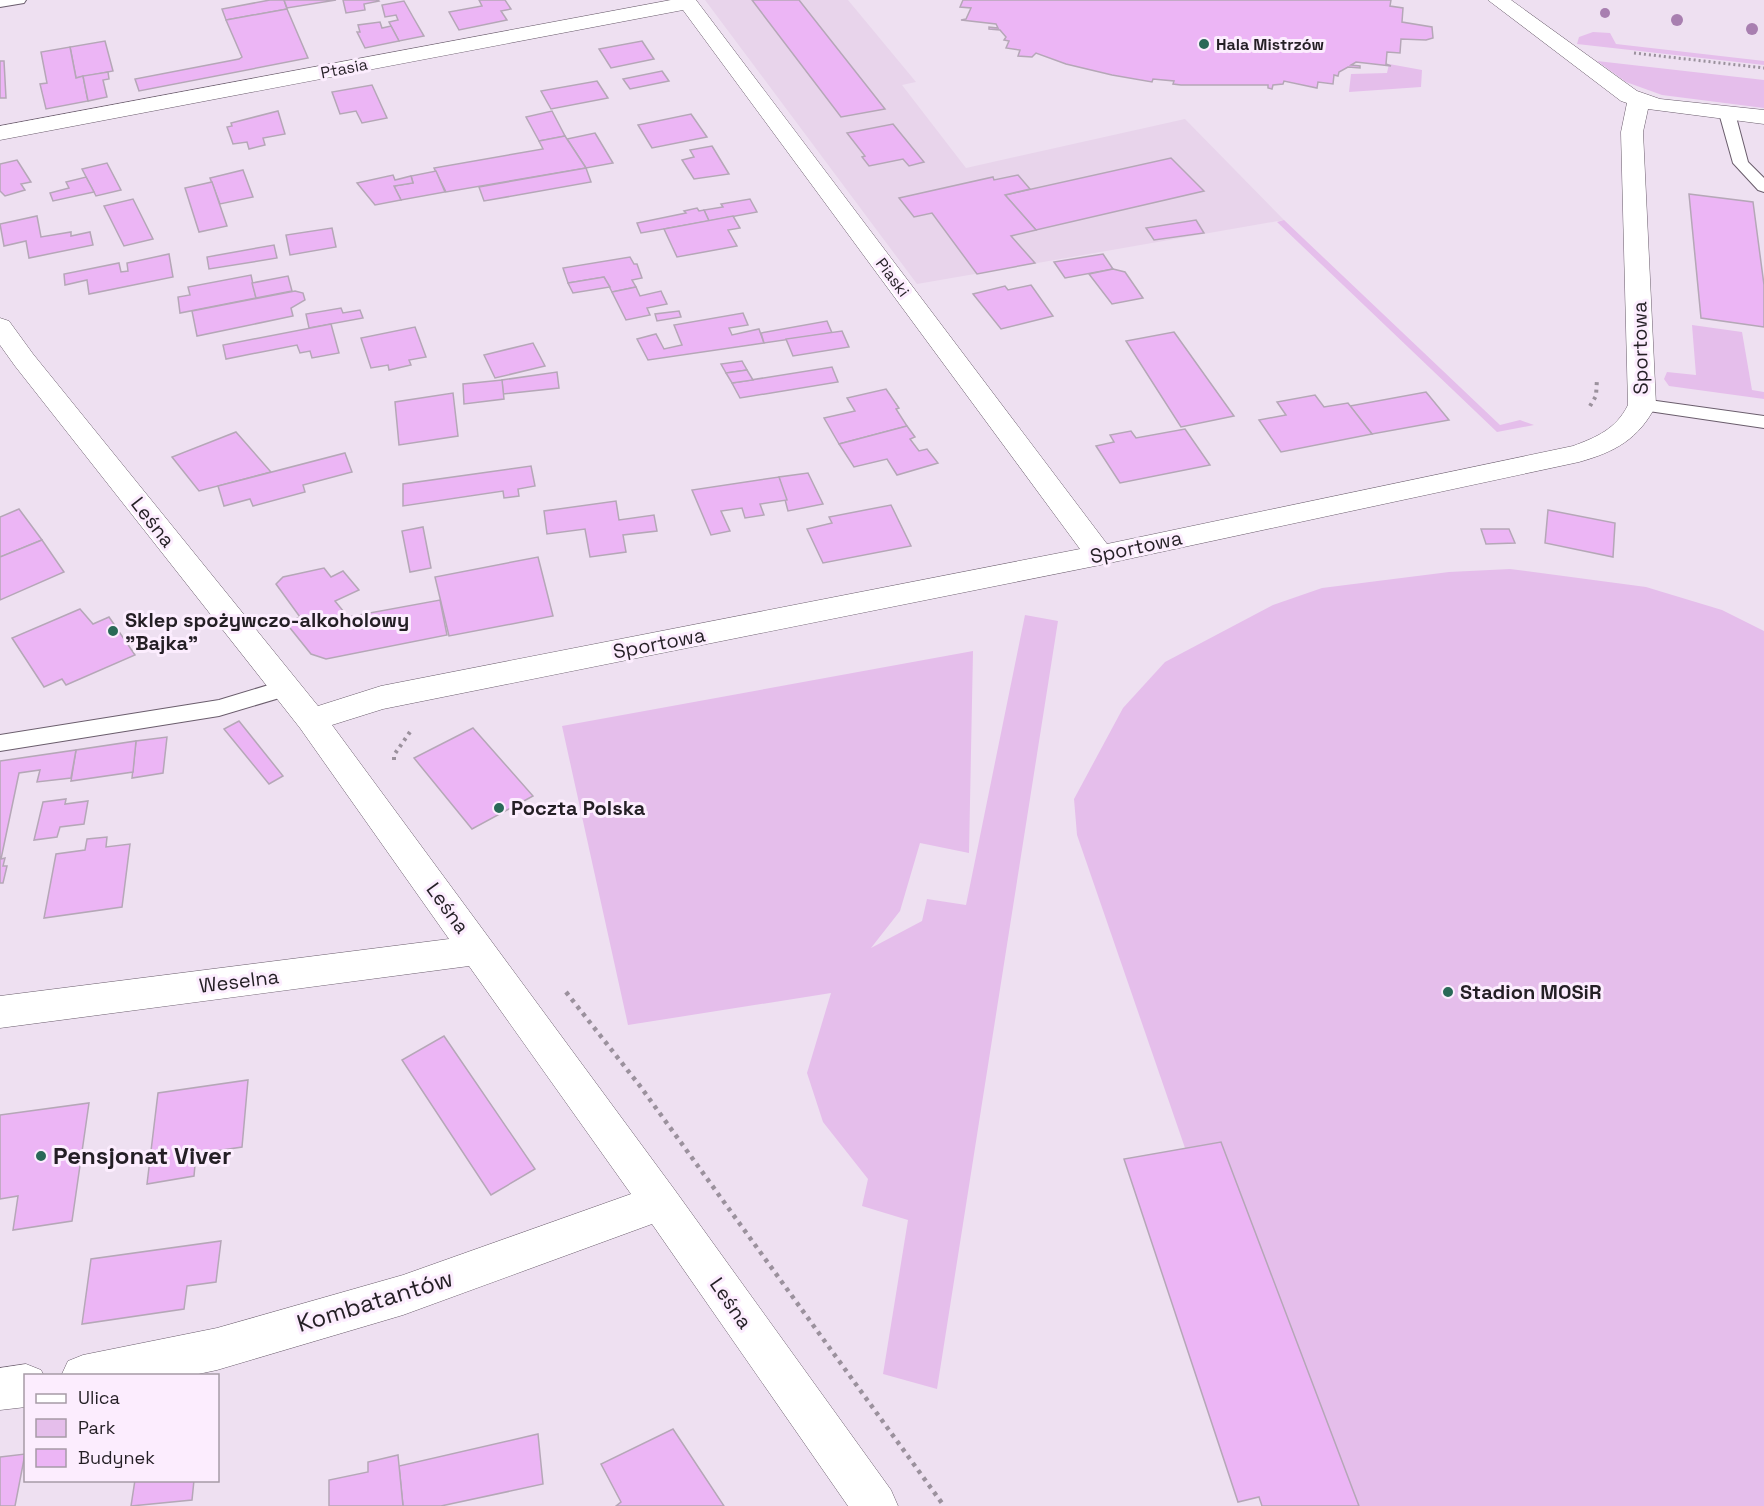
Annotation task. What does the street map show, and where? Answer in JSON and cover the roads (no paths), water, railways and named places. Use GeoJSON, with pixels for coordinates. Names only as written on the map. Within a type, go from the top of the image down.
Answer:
{"type":"FeatureCollection","features":[{"type":"Feature","properties":{"kind":"street"},"geometry":{"type":"LineString","coordinates":[[1498,0],[1620,91],[1639,100],[1764,117]]}},
{"type":"Feature","properties":{"kind":"street","name":"Ptasia"},"geometry":{"type":"LineString","coordinates":[[0,133],[687,2]]}},
{"type":"Feature","properties":{"kind":"street","name":"Piaski"},"geometry":{"type":"LineString","coordinates":[[687,2],[1100,555]]}},
{"type":"Feature","properties":{"kind":"street","name":"Sportowa"},"geometry":{"type":"LineString","coordinates":[[311,720],[381,698],[1100,555],[1579,453],[1625,434],[1635,422],[1642,405],[1632,132],[1639,100]]}},
{"type":"Feature","properties":{"kind":"street","name":"Leśna"},"geometry":{"type":"LineString","coordinates":[[0,326],[24,360],[311,720],[660,1202],[875,1506]]}},
{"type":"Feature","properties":{"kind":"street","name":"Weselna"},"geometry":{"type":"LineString","coordinates":[[0,1012],[478,950]]}},
{"type":"Feature","properties":{"kind":"street","name":"Kombatantów"},"geometry":{"type":"LineString","coordinates":[[93,1374],[217,1349],[403,1295],[660,1202]]}},
{"type":"Feature","properties":{"kind":"street"},"geometry":{"type":"LineString","coordinates":[[0,1389],[24,1385]]}},
{"type":"Feature","properties":{"kind":"lane"},"geometry":{"type":"LineString","coordinates":[[0,3],[19,0]]}},
{"type":"Feature","properties":{"kind":"lane"},"geometry":{"type":"LineString","coordinates":[[1727,113],[1741,163],[1764,187]]}},
{"type":"Feature","properties":{"kind":"lane"},"geometry":{"type":"LineString","coordinates":[[1642,405],[1764,422]]}},
{"type":"Feature","properties":{"kind":"lane"},"geometry":{"type":"LineString","coordinates":[[0,743],[219,708],[285,688]]}},
{"type":"Feature","properties":{"kind":"place","name":"Hala Mistrzów"},"geometry":{"type":"Point","coordinates":[1204,44]}},
{"type":"Feature","properties":{"kind":"place","name":"Sklep spożywczo-alkoholowy \"Bajka\""},"geometry":{"type":"Point","coordinates":[113,631]}},
{"type":"Feature","properties":{"kind":"place","name":"Poczta Polska"},"geometry":{"type":"Point","coordinates":[499,808]}},
{"type":"Feature","properties":{"kind":"place","name":"Stadion MOSiR"},"geometry":{"type":"Point","coordinates":[1448,992]}},
{"type":"Feature","properties":{"kind":"place","name":"Pensjonat Viver"},"geometry":{"type":"Point","coordinates":[41,1156]}}]}
